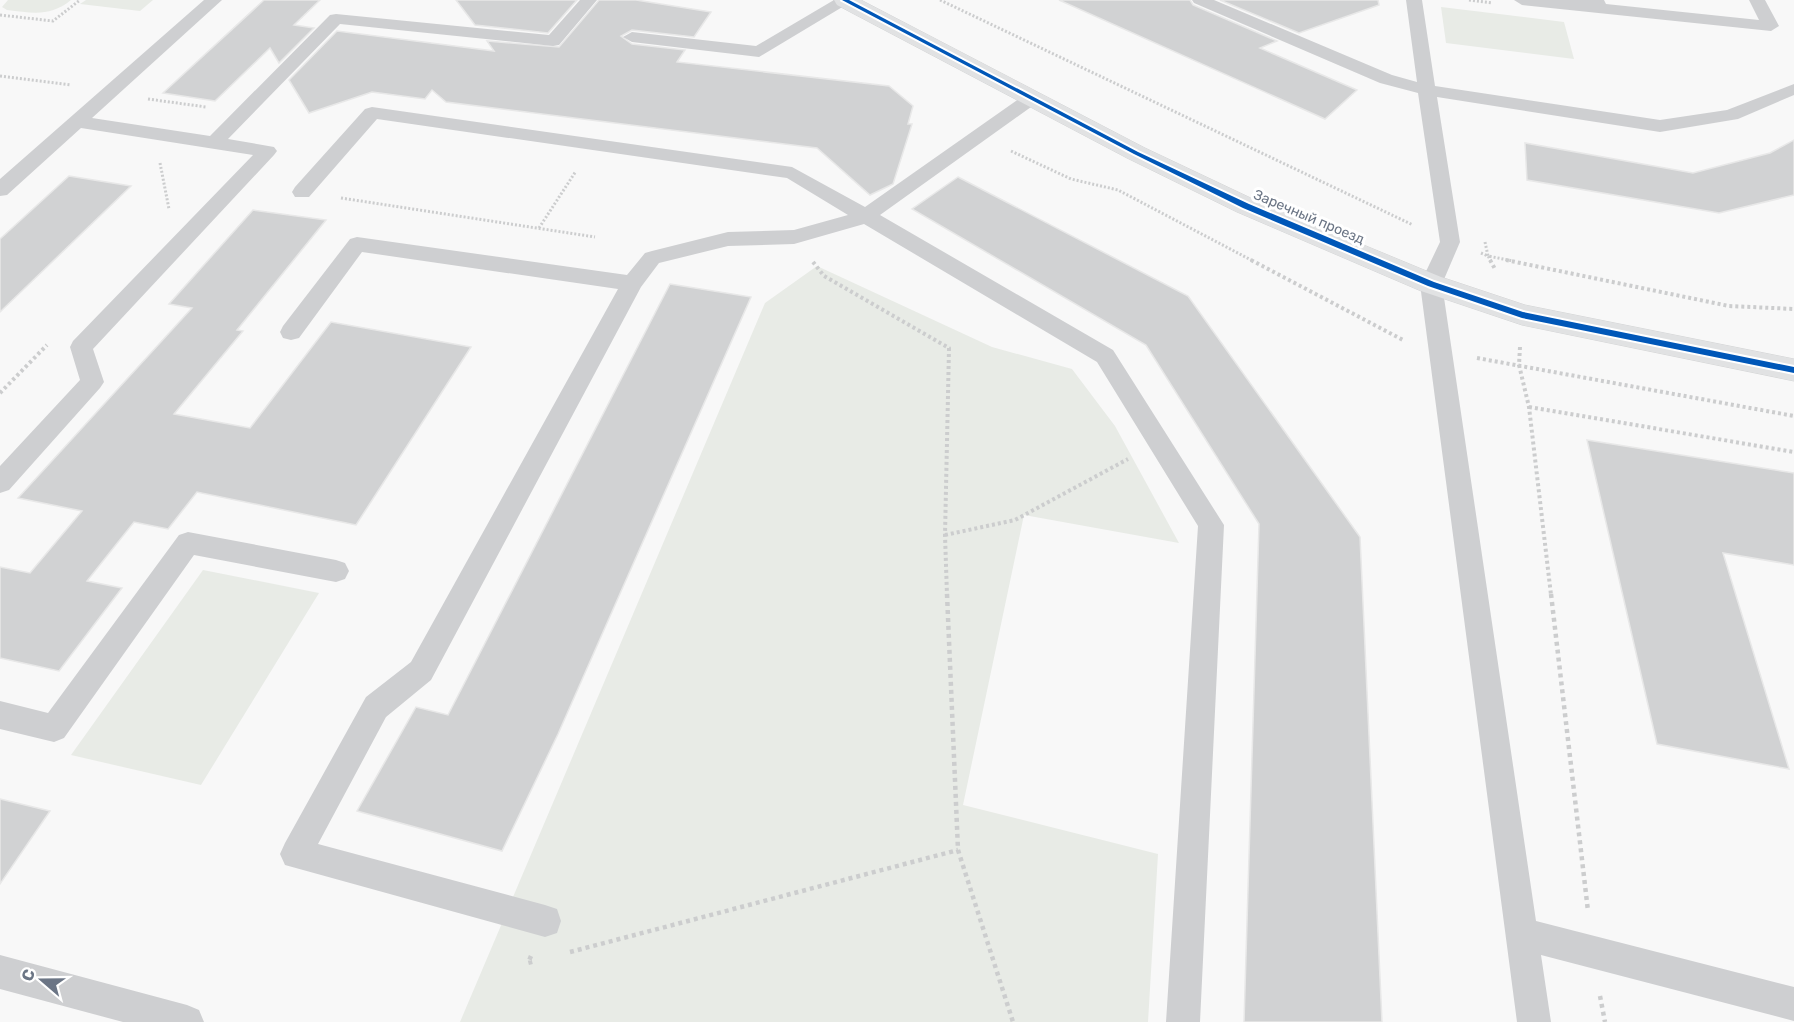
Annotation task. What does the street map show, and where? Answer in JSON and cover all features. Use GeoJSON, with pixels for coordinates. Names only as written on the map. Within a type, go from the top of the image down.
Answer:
{"type":"FeatureCollection","features":[{"type":"Feature","properties":{"kind":"street","name":"Заречный проезд"},"geometry":{"type":"LineString","coordinates":[[846,0],[1136,153],[1236,201],[1431,284],[1522,315],[1794,370]]}},
{"type":"Feature","properties":{"kind":"lane"},"geometry":{"type":"LineString","coordinates":[[0,190],[214,0]]}},
{"type":"Feature","properties":{"kind":"lane"},"geometry":{"type":"LineString","coordinates":[[213,144],[336,20],[553,41],[589,0]]}},
{"type":"Feature","properties":{"kind":"lane"},"geometry":{"type":"LineString","coordinates":[[632,37],[759,52],[846,0]]}},
{"type":"Feature","properties":{"kind":"lane"},"geometry":{"type":"LineString","coordinates":[[1200,0],[1386,79],[1427,90],[1660,126],[1731,115],[1794,89]]}},
{"type":"Feature","properties":{"kind":"lane"},"geometry":{"type":"LineString","coordinates":[[1414,0],[1450,242],[1431,284],[1534,1022]]}},
{"type":"Feature","properties":{"kind":"lane"},"geometry":{"type":"LineString","coordinates":[[1522,0],[1598,4],[1771,26],[1757,0]]}},
{"type":"Feature","properties":{"kind":"lane"},"geometry":{"type":"LineString","coordinates":[[545,921],[296,854],[376,707],[421,671],[632,284],[652,258],[728,239],[794,237],[864,217],[1032,98]]}},
{"type":"Feature","properties":{"kind":"lane"},"geometry":{"type":"LineString","coordinates":[[302,192],[372,113],[792,173],[1105,356],[1212,525],[1183,1022]]}},
{"type":"Feature","properties":{"kind":"lane"},"geometry":{"type":"LineString","coordinates":[[0,483],[92,382],[81,347],[267,151],[78,122]]}},
{"type":"Feature","properties":{"kind":"lane"},"geometry":{"type":"LineString","coordinates":[[291,332],[357,244],[632,284]]}},
{"type":"Feature","properties":{"kind":"lane"},"geometry":{"type":"LineString","coordinates":[[0,715],[54,728],[188,543],[336,571]]}},
{"type":"Feature","properties":{"kind":"lane"},"geometry":{"type":"LineString","coordinates":[[1522,933],[1593,954],[1794,1004]]}},
{"type":"Feature","properties":{"kind":"lane"},"geometry":{"type":"LineString","coordinates":[[0,972],[187,1022]]}},
{"type":"Feature","properties":{"kind":"path"},"geometry":{"type":"LineString","coordinates":[[0,15],[53,21],[80,0]]}},
{"type":"Feature","properties":{"kind":"path"},"geometry":{"type":"LineString","coordinates":[[940,0],[1450,242],[1488,256],[1728,306],[1794,309]]}},
{"type":"Feature","properties":{"kind":"path"},"geometry":{"type":"LineString","coordinates":[[0,76],[114,90]]}},
{"type":"Feature","properties":{"kind":"path"},"geometry":{"type":"LineString","coordinates":[[539,228],[593,145]]}},
{"type":"Feature","properties":{"kind":"path"},"geometry":{"type":"LineString","coordinates":[[149,160],[160,161],[171,219]]}},
{"type":"Feature","properties":{"kind":"path"},"geometry":{"type":"LineString","coordinates":[[302,192],[595,237]]}},
{"type":"Feature","properties":{"kind":"path"},"geometry":{"type":"LineString","coordinates":[[1483,233],[1488,256],[1522,315],[1519,365],[1529,407],[1593,954],[1605,1022]]}},
{"type":"Feature","properties":{"kind":"path"},"geometry":{"type":"LineString","coordinates":[[794,237],[824,276],[949,348],[945,535],[958,850],[1013,1022]]}},
{"type":"Feature","properties":{"kind":"path"},"geometry":{"type":"LineString","coordinates":[[0,393],[49,343]]}},
{"type":"Feature","properties":{"kind":"path"},"geometry":{"type":"LineString","coordinates":[[1529,407],[1794,452]]}},
{"type":"Feature","properties":{"kind":"path"},"geometry":{"type":"LineString","coordinates":[[945,535],[1015,520],[1160,443]]}},
{"type":"Feature","properties":{"kind":"path"},"geometry":{"type":"LineString","coordinates":[[562,954],[958,850]]}},
{"type":"Feature","properties":{"kind":"path"},"geometry":{"type":"LineString","coordinates":[[539,960],[528,963],[545,921]]}},
{"type":"Feature","properties":{"kind":"shaded area"},"geometry":{"type":"Polygon","coordinates":[[[8,0],[71,0],[56,9],[33,13],[7,10],[2,7],[8,0]]]}},
{"type":"Feature","properties":{"kind":"shaded area"},"geometry":{"type":"Polygon","coordinates":[[[86,0],[153,0],[140,11],[80,4],[86,0]]]}},
{"type":"Feature","properties":{"kind":"shaded area"},"geometry":{"type":"Polygon","coordinates":[[[1441,7],[1564,22],[1574,59],[1446,43],[1441,7]]]}},
{"type":"Feature","properties":{"kind":"shaded area"},"geometry":{"type":"Polygon","coordinates":[[[817,266],[992,347],[1072,369],[1115,426],[1179,543],[1024,515],[963,805],[1158,854],[1148,1022],[460,1022],[765,303],[817,266]]]}},
{"type":"Feature","properties":{"kind":"shaded area"},"geometry":{"type":"Polygon","coordinates":[[[203,570],[319,593],[201,785],[71,755],[203,570]]]}},
{"type":"Feature","properties":{"kind":"building"},"geometry":{"type":"Polygon","coordinates":[[[264,0],[320,0],[294,25],[314,28],[279,63],[270,48],[215,101],[163,93],[264,0]]]}},
{"type":"Feature","properties":{"kind":"building"},"geometry":{"type":"Polygon","coordinates":[[[456,0],[577,0],[548,33],[475,25],[456,0]]]}},
{"type":"Feature","properties":{"kind":"building"},"geometry":{"type":"Polygon","coordinates":[[[599,0],[636,0],[711,12],[694,37],[632,30],[621,36],[632,44],[685,50],[677,62],[889,86],[913,106],[908,124],[912,124],[893,184],[870,195],[817,148],[446,102],[432,90],[425,99],[372,92],[309,113],[289,80],[337,31],[494,51],[487,41],[559,47],[599,0]]]}},
{"type":"Feature","properties":{"kind":"building"},"geometry":{"type":"Polygon","coordinates":[[[1059,0],[1190,0],[1193,5],[1277,41],[1260,48],[1357,90],[1325,119],[1059,0]]]}},
{"type":"Feature","properties":{"kind":"building"},"geometry":{"type":"Polygon","coordinates":[[[1220,0],[1378,0],[1379,5],[1299,33],[1220,0]]]}},
{"type":"Feature","properties":{"kind":"building"},"geometry":{"type":"Polygon","coordinates":[[[1794,140],[1794,195],[1719,213],[1527,180],[1525,143],[1693,173],[1770,153],[1794,140]]]}},
{"type":"Feature","properties":{"kind":"building"},"geometry":{"type":"Polygon","coordinates":[[[69,176],[131,186],[0,312],[0,239],[69,176]]]}},
{"type":"Feature","properties":{"kind":"building"},"geometry":{"type":"Polygon","coordinates":[[[958,177],[1188,296],[1360,537],[1382,1022],[1244,1022],[1259,524],[1146,345],[912,209],[958,177]]]}},
{"type":"Feature","properties":{"kind":"building"},"geometry":{"type":"Polygon","coordinates":[[[253,210],[326,220],[237,330],[243,331],[174,414],[250,428],[331,322],[471,347],[356,525],[197,492],[168,529],[134,522],[87,581],[122,588],[59,671],[0,658],[0,567],[30,573],[82,511],[18,498],[192,308],[169,304],[253,210]]]}},
{"type":"Feature","properties":{"kind":"building"},"geometry":{"type":"Polygon","coordinates":[[[670,284],[751,297],[558,734],[502,851],[357,811],[416,707],[448,715],[670,284]]]}},
{"type":"Feature","properties":{"kind":"building"},"geometry":{"type":"Polygon","coordinates":[[[1587,440],[1794,473],[1794,565],[1723,553],[1789,769],[1657,744],[1587,440]]]}},
{"type":"Feature","properties":{"kind":"building"},"geometry":{"type":"Polygon","coordinates":[[[0,799],[50,811],[0,884],[0,799]]]}},
{"type":"Feature","properties":{"kind":"cycle path"},"geometry":{"type":"LineString","coordinates":[[845,0],[1136,153],[1246,206],[1431,284],[1522,315],[1794,370]]}}]}
